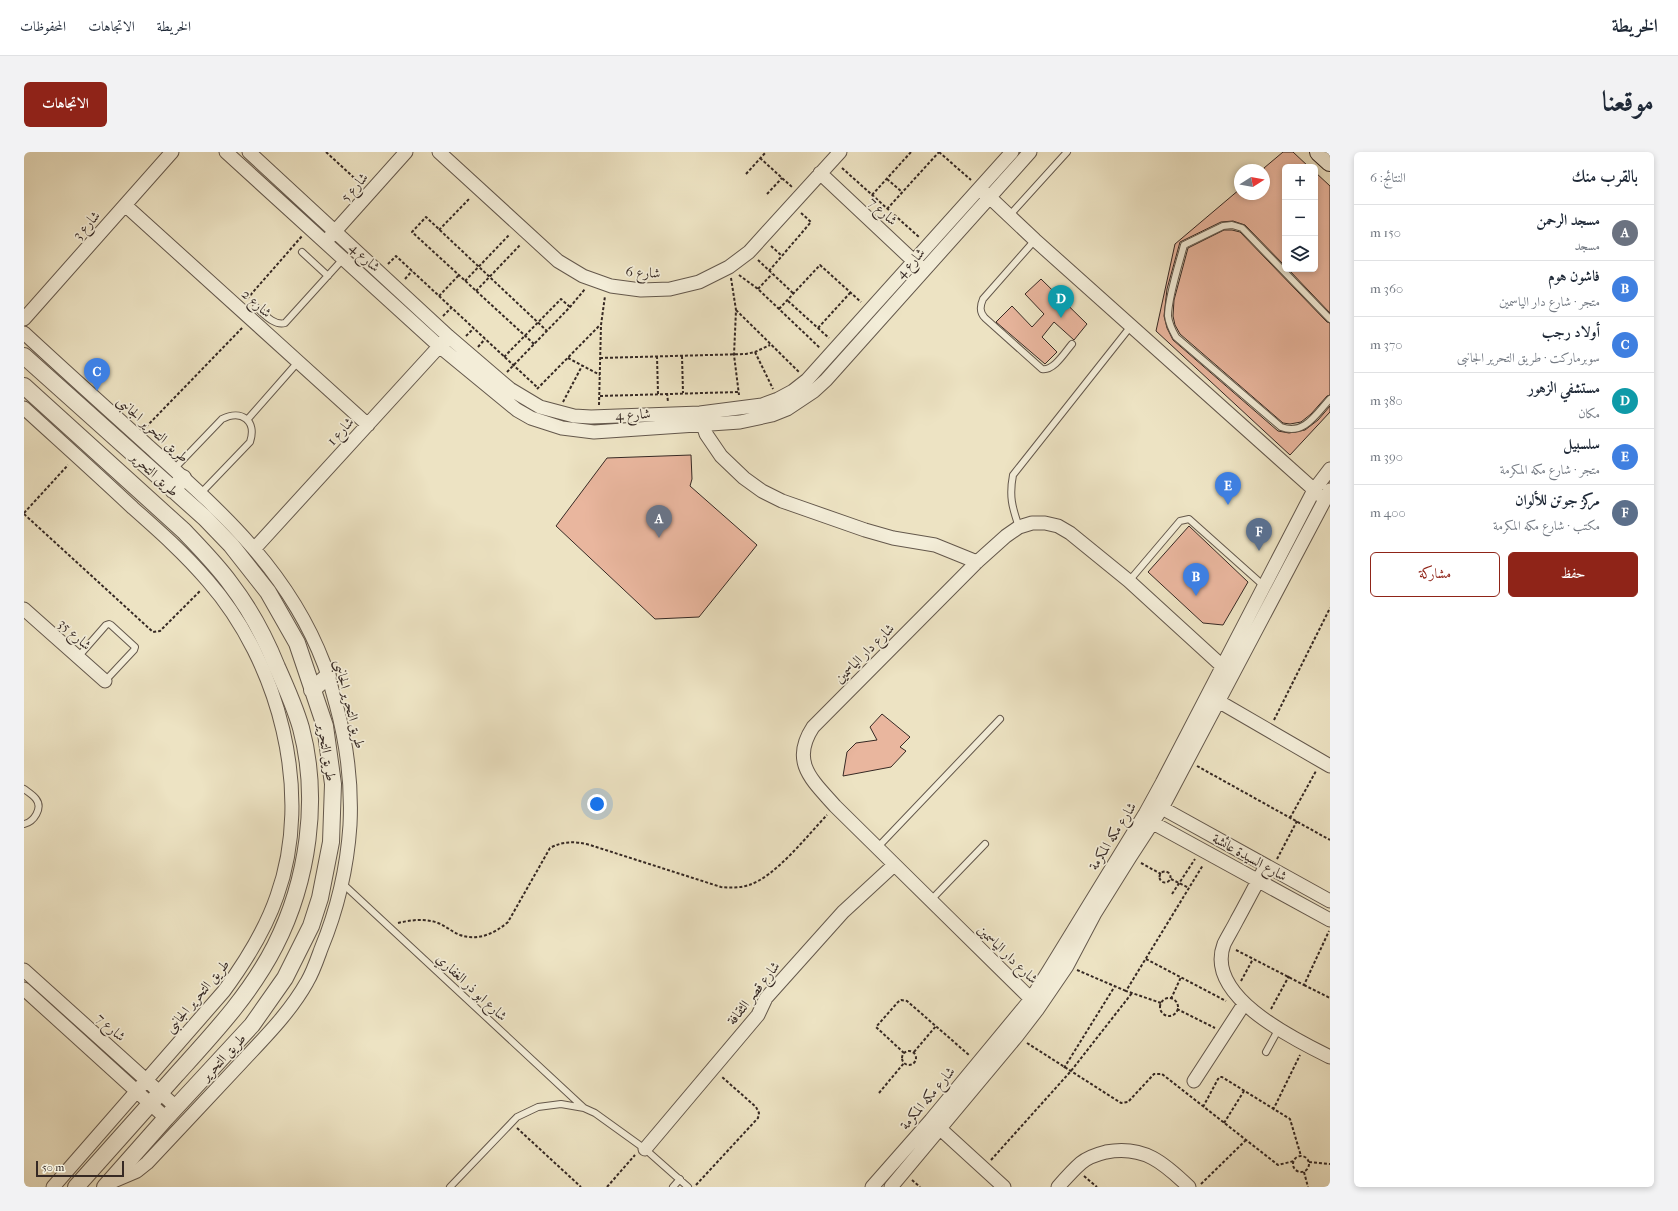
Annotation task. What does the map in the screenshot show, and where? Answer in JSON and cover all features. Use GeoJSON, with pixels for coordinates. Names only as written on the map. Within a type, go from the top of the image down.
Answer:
{"type":"FeatureCollection","features":[{"type":"Feature","properties":{"kind":"main road"},"geometry":{"type":"LineString","coordinates":[[1319,152],[1330,162]]}},
{"type":"Feature","properties":{"kind":"street","name":"شارع 3"},"geometry":{"type":"LineString","coordinates":[[24,319],[172,152]]}},
{"type":"Feature","properties":{"kind":"street","name":"شارع 4"},"geometry":{"type":"LineString","coordinates":[[226,152],[439,346],[483,384],[517,410],[546,424],[572,430],[594,432],[701,419],[762,405],[778,399],[793,390],[807,380],[913,260],[984,192],[1030,152]]}},
{"type":"Feature","properties":{"kind":"street","name":"شارع 4"},"geometry":{"type":"LineString","coordinates":[[249,152],[448,336],[499,380],[525,399],[557,412],[574,416],[756,420],[777,413],[801,401],[826,380],[924,271],[984,192],[1012,152]]}},
{"type":"Feature","properties":{"kind":"street","name":"شارع 5"},"geometry":{"type":"LineString","coordinates":[[326,243],[406,152]]}},
{"type":"Feature","properties":{"kind":"street","name":"شارع 6"},"geometry":{"type":"LineString","coordinates":[[439,152],[558,261],[583,276],[611,286],[641,290],[670,289],[699,282],[729,267],[749,252],[836,156]]}},
{"type":"Feature","properties":{"kind":"street","name":"شارع 7"},"geometry":{"type":"LineString","coordinates":[[820,174],[924,271]]}},
{"type":"Feature","properties":{"kind":"street"},"geometry":{"type":"LineString","coordinates":[[984,192],[1009,217],[1131,326],[1323,493]]}},
{"type":"Feature","properties":{"kind":"street","name":"شارع 2"},"geometry":{"type":"LineString","coordinates":[[125,205],[239,308],[254,313],[298,362],[368,425]]}},
{"type":"Feature","properties":{"kind":"street","name":"طريق التحرير الجانبى"},"geometry":{"type":"LineString","coordinates":[[24,333],[200,493],[255,548],[271,568],[292,599],[310,631],[328,676],[345,736],[349,773],[351,810],[343,884],[334,919],[308,981],[292,1006],[267,1036],[147,1163],[136,1171],[107,1185]]}},
{"type":"Feature","properties":{"kind":"street","name":"شارع 1"},"geometry":{"type":"LineString","coordinates":[[255,548],[448,336]]}},
{"type":"Feature","properties":{"kind":"street","name":"طريق التحرير"},"geometry":{"type":"LineString","coordinates":[[24,356],[205,518],[232,546],[268,592],[297,643],[325,726],[333,784],[331,842],[320,898],[311,926],[285,978],[252,1025],[107,1185]]}},
{"type":"Feature","properties":{"kind":"street","name":"طريق التحرير"},"geometry":{"type":"LineString","coordinates":[[24,386],[184,531],[231,583],[251,613],[267,643],[290,698],[301,728],[308,770],[310,810],[304,859],[291,909],[274,947],[232,1011],[76,1187]]}},
{"type":"Feature","properties":{"kind":"street","name":"طريق التحرير الجانبى"},"geometry":{"type":"LineString","coordinates":[[24,408],[183,553],[209,582],[244,631],[270,686],[288,750],[292,787],[292,823],[287,860],[278,895],[264,929],[246,961],[224,991],[53,1187]]}},
{"type":"Feature","properties":{"kind":"street"},"geometry":{"type":"LineString","coordinates":[[701,419],[712,445],[721,456],[744,478],[768,494],[782,501],[865,530],[893,538],[935,544],[977,562]]}},
{"type":"Feature","properties":{"kind":"street","name":"شارع مكه المكرمة"},"geometry":{"type":"LineString","coordinates":[[891,1187],[1017,1036],[1067,966],[1095,913],[1153,823],[1187,761],[1323,493],[1330,469]]}},
{"type":"Feature","properties":{"kind":"street"},"geometry":{"type":"LineString","coordinates":[[173,490],[179,474]]}},
{"type":"Feature","properties":{"kind":"street","name":"شارع مكه المكرمة"},"geometry":{"type":"LineString","coordinates":[[872,1187],[931,1120],[1031,999],[1145,814],[1264,586],[1323,493]]}},
{"type":"Feature","properties":{"kind":"street","name":"شارع دار الياسمين"},"geometry":{"type":"LineString","coordinates":[[1031,999],[876,848],[835,806],[807,774],[803,762],[803,749],[806,737],[813,727],[977,562],[1006,536],[1019,527],[1032,523],[1045,523],[1058,526],[1070,533],[1129,581],[1222,666]]}},
{"type":"Feature","properties":{"kind":"street","name":"شارع 35"},"geometry":{"type":"LineString","coordinates":[[24,609],[105,681]]}},
{"type":"Feature","properties":{"kind":"street"},"geometry":{"type":"LineString","coordinates":[[312,690],[328,676]]}},
{"type":"Feature","properties":{"kind":"street"},"geometry":{"type":"LineString","coordinates":[[1218,701],[1327,762]]}},
{"type":"Feature","properties":{"kind":"street","name":"شارع السيدة عائشة"},"geometry":{"type":"LineString","coordinates":[[1162,808],[1330,901]]}},
{"type":"Feature","properties":{"kind":"street","name":"شارع السيدة عائشة"},"geometry":{"type":"LineString","coordinates":[[1153,823],[1330,920]]}},
{"type":"Feature","properties":{"kind":"street","name":"شارع قصر الثقافة"},"geometry":{"type":"LineString","coordinates":[[644,1148],[758,1014],[766,998],[843,912],[894,865]]}},
{"type":"Feature","properties":{"kind":"street"},"geometry":{"type":"LineString","coordinates":[[1269,868],[1258,880],[1224,945],[1222,965],[1227,980],[1242,1006],[1278,1030],[1330,1057]]}},
{"type":"Feature","properties":{"kind":"street","name":"شارع 7"},"geometry":{"type":"LineString","coordinates":[[24,970],[146,1080],[155,1098],[171,1113]]}},
{"type":"Feature","properties":{"kind":"street","name":"شارع 7"},"geometry":{"type":"LineString","coordinates":[[24,989],[136,1092],[155,1098]]}},
{"type":"Feature","properties":{"kind":"street"},"geometry":{"type":"LineString","coordinates":[[1194,1081],[1242,1006]]}},
{"type":"Feature","properties":{"kind":"street"},"geometry":{"type":"LineString","coordinates":[[931,1120],[1004,1187]]}},
{"type":"Feature","properties":{"kind":"street"},"geometry":{"type":"LineString","coordinates":[[1058,1187],[1082,1162],[1098,1154],[1116,1150],[1134,1151],[1152,1156],[1167,1166],[1189,1187]]}},
{"type":"Feature","properties":{"kind":"lane"},"geometry":{"type":"LineString","coordinates":[[1009,217],[1067,152]]}},
{"type":"Feature","properties":{"kind":"lane"},"geometry":{"type":"LineString","coordinates":[[1330,319],[1242,228],[1232,225],[1223,226],[1184,245],[1169,306],[1168,317],[1170,328],[1176,337],[1281,427],[1294,430],[1307,425],[1330,399]]}},
{"type":"Feature","properties":{"kind":"lane"},"geometry":{"type":"LineString","coordinates":[[1035,240],[983,298],[980,308],[981,312],[985,318],[1042,369],[1046,370],[1051,367],[1072,344]]}},
{"type":"Feature","properties":{"kind":"lane"},"geometry":{"type":"LineString","coordinates":[[302,252],[328,276]]}},
{"type":"Feature","properties":{"kind":"lane"},"geometry":{"type":"LineString","coordinates":[[254,313],[278,324],[285,323],[343,259]]}},
{"type":"Feature","properties":{"kind":"lane"},"geometry":{"type":"LineString","coordinates":[[1019,527],[1011,504],[1010,489],[1013,475],[1131,326]]}},
{"type":"Feature","properties":{"kind":"lane"},"geometry":{"type":"LineString","coordinates":[[247,420],[298,362]]}},
{"type":"Feature","properties":{"kind":"lane"},"geometry":{"type":"LineString","coordinates":[[179,474],[222,419],[230,415],[240,415],[247,420],[252,427],[250,442],[200,493]]}},
{"type":"Feature","properties":{"kind":"lane"},"geometry":{"type":"LineString","coordinates":[[1129,581],[1180,521],[1189,518],[1264,586]]}},
{"type":"Feature","properties":{"kind":"lane"},"geometry":{"type":"LineString","coordinates":[[78,657],[106,625],[111,625],[134,647],[134,650],[105,681]]}},
{"type":"Feature","properties":{"kind":"lane"},"geometry":{"type":"LineString","coordinates":[[876,848],[1000,719]]}},
{"type":"Feature","properties":{"kind":"lane"},"geometry":{"type":"LineString","coordinates":[[24,789],[37,800],[38,809],[35,818],[24,824]]}},
{"type":"Feature","properties":{"kind":"lane"},"geometry":{"type":"LineString","coordinates":[[930,900],[985,844]]}},
{"type":"Feature","properties":{"kind":"lane","name":"شارع ابو ذر الغفاري"},"geometry":{"type":"LineString","coordinates":[[343,884],[584,1108]]}},
{"type":"Feature","properties":{"kind":"lane"},"geometry":{"type":"LineString","coordinates":[[1266,1052],[1278,1030]]}},
{"type":"Feature","properties":{"kind":"lane","name":"شارع ابو ذر الغفاري"},"geometry":{"type":"LineString","coordinates":[[450,1187],[511,1123],[527,1111],[550,1104],[567,1104],[584,1108],[595,1113],[644,1148],[688,1187]]}},
{"type":"Feature","properties":{"kind":"lane"},"geometry":{"type":"LineString","coordinates":[[673,1187],[680,1179]]}},
{"type":"Feature","properties":{"kind":"path"},"geometry":{"type":"LineString","coordinates":[[326,152],[370,193]]}},
{"type":"Feature","properties":{"kind":"path"},"geometry":{"type":"LineString","coordinates":[[746,174],[766,152]]}},
{"type":"Feature","properties":{"kind":"path"},"geometry":{"type":"LineString","coordinates":[[872,195],[912,152]]}},
{"type":"Feature","properties":{"kind":"path"},"geometry":{"type":"LineString","coordinates":[[887,209],[939,152],[984,192]]}},
{"type":"Feature","properties":{"kind":"path"},"geometry":{"type":"LineString","coordinates":[[836,156],[872,195],[928,245]]}},
{"type":"Feature","properties":{"kind":"path"},"geometry":{"type":"LineString","coordinates":[[760,158],[801,195]]}},
{"type":"Feature","properties":{"kind":"path"},"geometry":{"type":"LineString","coordinates":[[767,194],[782,178]]}},
{"type":"Feature","properties":{"kind":"path"},"geometry":{"type":"LineString","coordinates":[[887,179],[902,192]]}},
{"type":"Feature","properties":{"kind":"path"},"geometry":{"type":"LineString","coordinates":[[439,230],[479,188]]}},
{"type":"Feature","properties":{"kind":"path"},"geometry":{"type":"LineString","coordinates":[[769,271],[811,222],[792,205]]}},
{"type":"Feature","properties":{"kind":"path"},"geometry":{"type":"LineString","coordinates":[[534,344],[412,232],[426,217],[547,331]]}},
{"type":"Feature","properties":{"kind":"path"},"geometry":{"type":"LineString","coordinates":[[465,281],[519,225]]}},
{"type":"Feature","properties":{"kind":"path"},"geometry":{"type":"LineString","coordinates":[[239,308],[309,228]]}},
{"type":"Feature","properties":{"kind":"path"},"geometry":{"type":"LineString","coordinates":[[476,291],[530,235]]}},
{"type":"Feature","properties":{"kind":"path"},"geometry":{"type":"LineString","coordinates":[[749,252],[794,294]]}},
{"type":"Feature","properties":{"kind":"path"},"geometry":{"type":"LineString","coordinates":[[380,273],[396,256],[538,388]]}},
{"type":"Feature","properties":{"kind":"path"},"geometry":{"type":"LineString","coordinates":[[779,309],[820,265],[869,310]]}},
{"type":"Feature","properties":{"kind":"path"},"geometry":{"type":"LineString","coordinates":[[729,267],[758,289],[828,355]]}},
{"type":"Feature","properties":{"kind":"path"},"geometry":{"type":"LineString","coordinates":[[729,267],[736,310],[734,355],[738,392],[744,408]]}},
{"type":"Feature","properties":{"kind":"path"},"geometry":{"type":"LineString","coordinates":[[758,289],[772,274]]}},
{"type":"Feature","properties":{"kind":"path"},"geometry":{"type":"LineString","coordinates":[[439,296],[459,275]]}},
{"type":"Feature","properties":{"kind":"path"},"geometry":{"type":"LineString","coordinates":[[499,380],[585,291],[586,282],[583,276]]}},
{"type":"Feature","properties":{"kind":"path"},"geometry":{"type":"LineString","coordinates":[[591,417],[598,410],[600,396],[601,325],[605,297],[611,286]]}},
{"type":"Feature","properties":{"kind":"path"},"geometry":{"type":"LineString","coordinates":[[818,328],[850,293]]}},
{"type":"Feature","properties":{"kind":"path"},"geometry":{"type":"LineString","coordinates":[[504,357],[561,299],[570,307]]}},
{"type":"Feature","properties":{"kind":"path"},"geometry":{"type":"LineString","coordinates":[[787,300],[837,345]]}},
{"type":"Feature","properties":{"kind":"path"},"geometry":{"type":"LineString","coordinates":[[736,310],[807,380]]}},
{"type":"Feature","properties":{"kind":"path"},"geometry":{"type":"LineString","coordinates":[[138,437],[254,313]]}},
{"type":"Feature","properties":{"kind":"path"},"geometry":{"type":"LineString","coordinates":[[525,399],[601,325]]}},
{"type":"Feature","properties":{"kind":"path"},"geometry":{"type":"LineString","coordinates":[[600,358],[734,355],[755,352],[770,345]]}},
{"type":"Feature","properties":{"kind":"path"},"geometry":{"type":"LineString","coordinates":[[755,352],[778,399]]}},
{"type":"Feature","properties":{"kind":"path"},"geometry":{"type":"LineString","coordinates":[[657,356],[658,394]]}},
{"type":"Feature","properties":{"kind":"path"},"geometry":{"type":"LineString","coordinates":[[682,356],[683,393]]}},
{"type":"Feature","properties":{"kind":"path"},"geometry":{"type":"LineString","coordinates":[[568,358],[600,375]]}},
{"type":"Feature","properties":{"kind":"path"},"geometry":{"type":"LineString","coordinates":[[557,412],[582,366]]}},
{"type":"Feature","properties":{"kind":"path"},"geometry":{"type":"LineString","coordinates":[[600,396],[738,392]]}},
{"type":"Feature","properties":{"kind":"path"},"geometry":{"type":"LineString","coordinates":[[77,456],[24,513],[153,632],[160,631],[209,582]]}},
{"type":"Feature","properties":{"kind":"path"},"geometry":{"type":"LineString","coordinates":[[1269,730],[1330,608]]}},
{"type":"Feature","properties":{"kind":"path"},"geometry":{"type":"LineString","coordinates":[[1187,761],[1330,840]]}},
{"type":"Feature","properties":{"kind":"path"},"geometry":{"type":"LineString","coordinates":[[1290,818],[1327,762]]}},
{"type":"Feature","properties":{"kind":"path"},"geometry":{"type":"LineString","coordinates":[[387,924],[411,920],[424,920],[437,923],[459,935],[472,938],[486,936],[498,930],[508,922],[550,848],[565,842],[590,845],[721,887],[734,888],[748,886],[761,880],[772,872],[835,806]]}},
{"type":"Feature","properties":{"kind":"path"},"geometry":{"type":"LineString","coordinates":[[1269,868],[1297,821]]}},
{"type":"Feature","properties":{"kind":"path"},"geometry":{"type":"LineString","coordinates":[[1172,894],[1179,883],[1206,851]]}},
{"type":"Feature","properties":{"kind":"path"},"geometry":{"type":"LineString","coordinates":[[1126,991],[1189,888],[1206,851]]}},
{"type":"Feature","properties":{"kind":"path"},"geometry":{"type":"LineString","coordinates":[[1130,857],[1160,874],[1160,878],[1163,882],[1167,882],[1170,878]]}},
{"type":"Feature","properties":{"kind":"path"},"geometry":{"type":"LineString","coordinates":[[1160,874],[1165,871],[1168,872],[1170,873],[1170,878]]}},
{"type":"Feature","properties":{"kind":"path"},"geometry":{"type":"LineString","coordinates":[[1170,878],[1189,888]]}},
{"type":"Feature","properties":{"kind":"path"},"geometry":{"type":"LineString","coordinates":[[1304,985],[1330,930]]}},
{"type":"Feature","properties":{"kind":"path"},"geometry":{"type":"LineString","coordinates":[[1224,945],[1289,976],[1330,998]]}},
{"type":"Feature","properties":{"kind":"path"},"geometry":{"type":"LineString","coordinates":[[1146,958],[1181,977],[1242,1006]]}},
{"type":"Feature","properties":{"kind":"path"},"geometry":{"type":"LineString","coordinates":[[1234,993],[1253,959]]}},
{"type":"Feature","properties":{"kind":"path"},"geometry":{"type":"LineString","coordinates":[[1067,966],[1126,991],[1161,1003]]}},
{"type":"Feature","properties":{"kind":"path"},"geometry":{"type":"LineString","coordinates":[[1265,1020],[1289,976]]}},
{"type":"Feature","properties":{"kind":"path"},"geometry":{"type":"LineString","coordinates":[[1171,998],[1181,977]]}},
{"type":"Feature","properties":{"kind":"path"},"geometry":{"type":"LineString","coordinates":[[1064,1068],[1115,986]]}},
{"type":"Feature","properties":{"kind":"path"},"geometry":{"type":"LineString","coordinates":[[983,1168],[1071,1071],[1132,993]]}},
{"type":"Feature","properties":{"kind":"path"},"geometry":{"type":"LineString","coordinates":[[1161,1003],[1163,1000],[1171,998]]}},
{"type":"Feature","properties":{"kind":"path"},"geometry":{"type":"LineString","coordinates":[[1161,1003],[1161,1011],[1167,1015],[1174,1014],[1177,1009],[1177,1003],[1171,998]]}},
{"type":"Feature","properties":{"kind":"path"},"geometry":{"type":"LineString","coordinates":[[904,1053],[876,1027],[901,1000],[907,1001],[977,1063]]}},
{"type":"Feature","properties":{"kind":"path"},"geometry":{"type":"LineString","coordinates":[[1177,1009],[1226,1033]]}},
{"type":"Feature","properties":{"kind":"path"},"geometry":{"type":"LineString","coordinates":[[914,1052],[936,1026]]}},
{"type":"Feature","properties":{"kind":"path"},"geometry":{"type":"LineString","coordinates":[[1017,1036],[1064,1068],[1121,1103],[1125,1104],[1128,1102],[1154,1074],[1162,1074],[1278,1165],[1294,1162]]}},
{"type":"Feature","properties":{"kind":"path"},"geometry":{"type":"LineString","coordinates":[[1274,1110],[1304,1044]]}},
{"type":"Feature","properties":{"kind":"path"},"geometry":{"type":"LineString","coordinates":[[909,1050],[914,1052],[917,1058],[915,1063],[909,1065],[904,1063],[902,1058],[904,1053],[909,1050]]}},
{"type":"Feature","properties":{"kind":"path"},"geometry":{"type":"LineString","coordinates":[[879,1093],[904,1063]]}},
{"type":"Feature","properties":{"kind":"path"},"geometry":{"type":"LineString","coordinates":[[694,1187],[758,1118],[759,1112],[756,1107],[712,1068]]}},
{"type":"Feature","properties":{"kind":"path"},"geometry":{"type":"LineString","coordinates":[[1203,1107],[1220,1077],[1290,1119],[1301,1156]]}},
{"type":"Feature","properties":{"kind":"path"},"geometry":{"type":"LineString","coordinates":[[1224,1123],[1244,1091]]}},
{"type":"Feature","properties":{"kind":"path"},"geometry":{"type":"LineString","coordinates":[[511,1123],[581,1187]]}},
{"type":"Feature","properties":{"kind":"path"},"geometry":{"type":"LineString","coordinates":[[1198,1187],[1246,1140]]}},
{"type":"Feature","properties":{"kind":"path"},"geometry":{"type":"LineString","coordinates":[[607,1187],[644,1148]]}},
{"type":"Feature","properties":{"kind":"path"},"geometry":{"type":"LineString","coordinates":[[1305,1156],[1309,1162],[1309,1167],[1304,1172],[1297,1171],[1293,1165],[1295,1158],[1305,1156]]}},
{"type":"Feature","properties":{"kind":"path"},"geometry":{"type":"LineString","coordinates":[[1309,1162],[1330,1164]]}},
{"type":"Feature","properties":{"kind":"path"},"geometry":{"type":"LineString","coordinates":[[1075,1169],[1097,1187]]}},
{"type":"Feature","properties":{"kind":"path"},"geometry":{"type":"LineString","coordinates":[[1304,1172],[1308,1187]]}},
{"type":"Feature","properties":{"kind":"building"},"geometry":{"type":"Polygon","coordinates":[[[1283,152],[1293,152],[1306,164],[1282,164],[1282,263],[1245,225],[1233,221],[1221,222],[1180,242],[1167,289],[1164,316],[1167,328],[1173,340],[1278,431],[1289,433],[1305,430],[1318,420],[1330,406],[1330,412],[1290,455],[1156,331],[1175,244],[1234,194],[1234,200],[1270,200],[1270,164],[1269,164],[1283,152]]]}},
{"type":"Feature","properties":{"kind":"building"},"geometry":{"type":"Polygon","coordinates":[[[1318,175],[1330,186],[1330,313],[1291,272],[1318,272],[1318,175]]]}},
{"type":"Feature","properties":{"kind":"building"},"geometry":{"type":"Polygon","coordinates":[[[1224,230],[1240,232],[1327,322],[1330,323],[1330,395],[1327,396],[1311,414],[1301,422],[1290,424],[1283,423],[1180,334],[1175,325],[1173,316],[1174,300],[1188,248],[1224,230]]]}},
{"type":"Feature","properties":{"kind":"building"},"geometry":{"type":"Polygon","coordinates":[[[1041,279],[1087,324],[1074,340],[1054,322],[1042,337],[1057,352],[1045,364],[996,322],[1012,306],[1032,327],[1044,314],[1025,294],[1041,279]]]}},
{"type":"Feature","properties":{"kind":"building"},"geometry":{"type":"Polygon","coordinates":[[[691,455],[692,479],[690,486],[757,545],[699,617],[655,619],[556,526],[607,458],[691,455]]]}},
{"type":"Feature","properties":{"kind":"building"},"geometry":{"type":"Polygon","coordinates":[[[1189,526],[1248,582],[1223,625],[1203,623],[1148,572],[1189,526]]]}},
{"type":"Feature","properties":{"kind":"building"},"geometry":{"type":"Polygon","coordinates":[[[882,714],[910,737],[900,747],[906,751],[891,767],[843,776],[847,752],[856,743],[877,740],[870,727],[882,714]]]}},
{"type":"Feature","properties":{"kind":"place","name":"مستشفي الزهور"},"geometry":{"type":"Point","coordinates":[1061,318]}},
{"type":"Feature","properties":{"kind":"place","name":"أولاد رجب"},"geometry":{"type":"Point","coordinates":[97,391]}},
{"type":"Feature","properties":{"kind":"place","name":"سلسبيل"},"geometry":{"type":"Point","coordinates":[1228,505]}},
{"type":"Feature","properties":{"kind":"place","name":"مسجد الرحمن"},"geometry":{"type":"Point","coordinates":[659,538]}},
{"type":"Feature","properties":{"kind":"place","name":"مركز جوتن للألوان"},"geometry":{"type":"Point","coordinates":[1259,551]}},
{"type":"Feature","properties":{"kind":"place","name":"فاشون هوم"},"geometry":{"type":"Point","coordinates":[1196,596]}}]}
